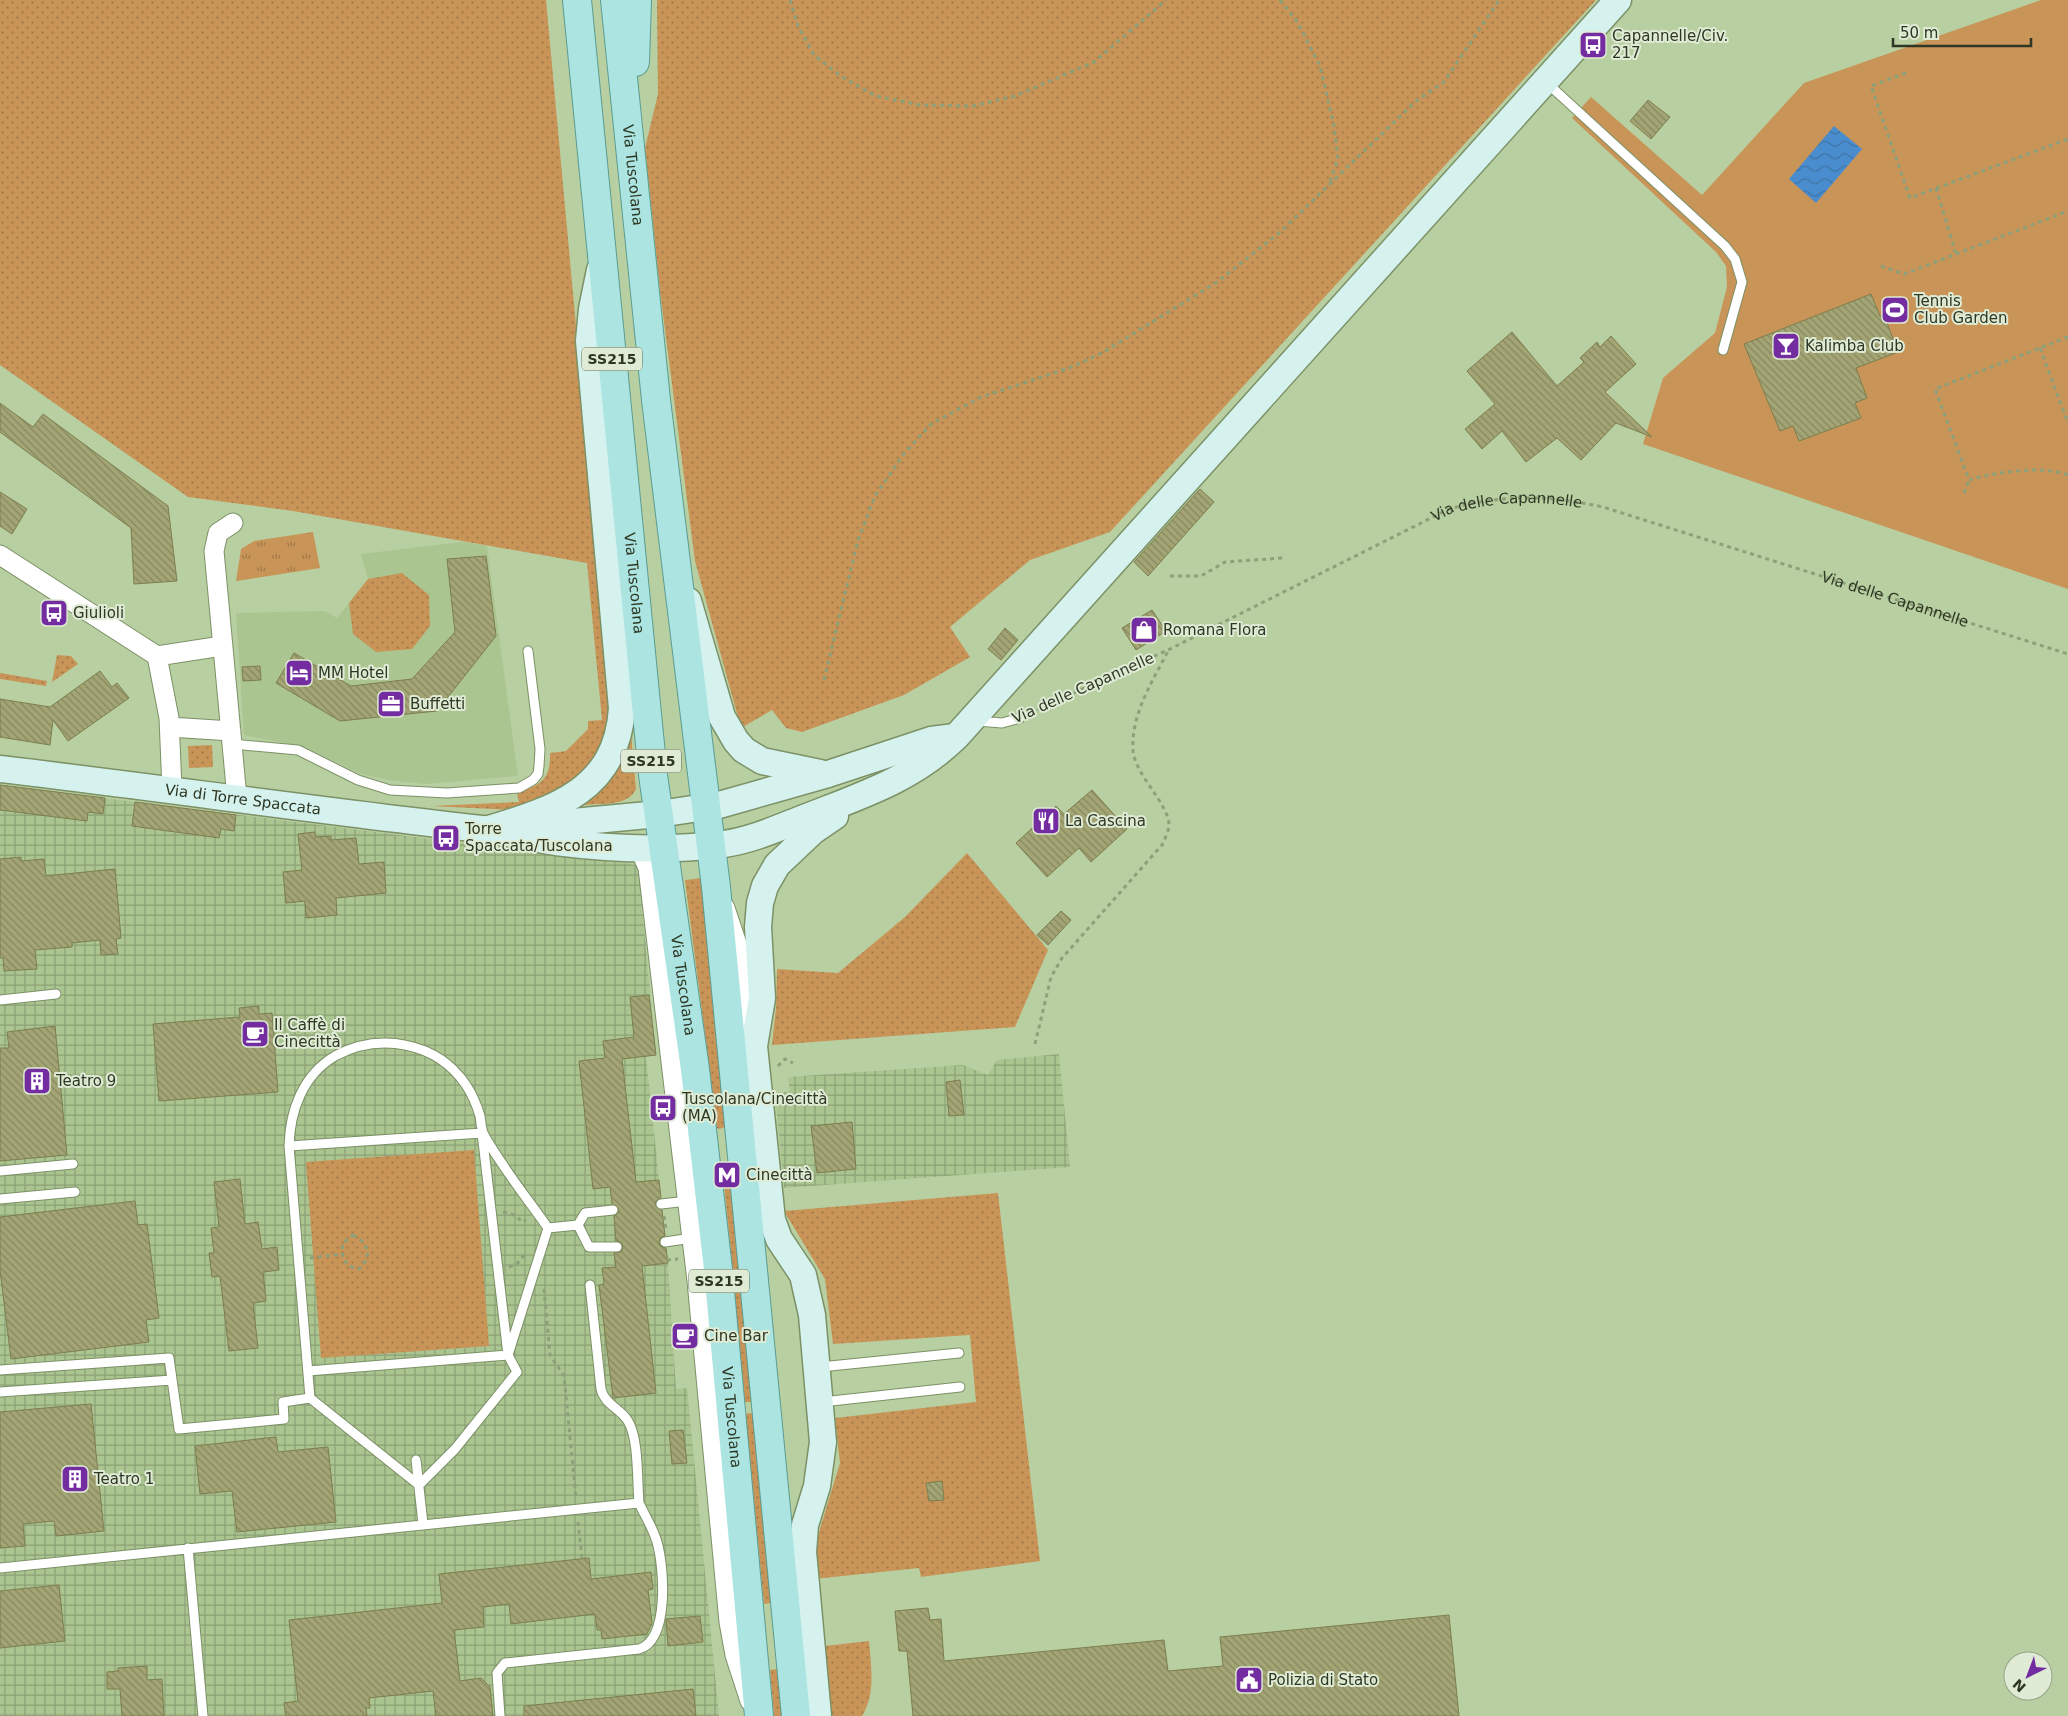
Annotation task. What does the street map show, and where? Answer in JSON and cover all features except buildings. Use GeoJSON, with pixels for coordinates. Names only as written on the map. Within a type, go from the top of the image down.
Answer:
{"type":"FeatureCollection","features":[{"type":"Feature","properties":{"kind":"main road","name":"Via Tuscolana"},"geometry":{"type":"LineString","coordinates":[[577,0],[603,255],[627,524],[653,775],[660,814],[652,847],[695,1069],[718,1269],[758,1716]]}},
{"type":"Feature","properties":{"kind":"main road","name":"Via Tuscolana"},"geometry":{"type":"LineString","coordinates":[[615,0],[631,166],[716,887],[796,1716]]}},
{"type":"Feature","properties":{"kind":"main road"},"geometry":{"type":"LineString","coordinates":[[631,166],[637,0]]}},
{"type":"Feature","properties":{"kind":"street"},"geometry":{"type":"LineString","coordinates":[[754,1046],[762,998],[759,909],[771,872],[788,853],[818,827],[890,785],[938,754],[1618,0]]}},
{"type":"Feature","properties":{"kind":"street","name":"Via Tuscolana"},"geometry":{"type":"LineString","coordinates":[[486,830],[543,813],[576,794],[593,778],[608,758],[619,730],[622,708],[589,341],[592,309],[603,255]]}},
{"type":"Feature","properties":{"kind":"street"},"geometry":{"type":"LineString","coordinates":[[233,523],[218,533],[214,545],[237,798]]}},
{"type":"Feature","properties":{"kind":"street"},"geometry":{"type":"LineString","coordinates":[[0,555],[157,656],[222,646]]}},
{"type":"Feature","properties":{"kind":"street","name":"Via delle Capannelle"},"geometry":{"type":"LineString","coordinates":[[676,559],[722,717],[731,733],[744,750],[762,762],[828,774]]}},
{"type":"Feature","properties":{"kind":"street"},"geometry":{"type":"LineString","coordinates":[[157,656],[166,694],[170,728],[172,789]]}},
{"type":"Feature","properties":{"kind":"street"},"geometry":{"type":"LineString","coordinates":[[170,728],[232,738]]}},
{"type":"Feature","properties":{"kind":"street","name":"Via delle Capannelle"},"geometry":{"type":"LineString","coordinates":[[660,814],[706,808],[731,802],[828,774],[962,729]]}},
{"type":"Feature","properties":{"kind":"street","name":"Via di Torre Spaccata"},"geometry":{"type":"LineString","coordinates":[[0,769],[172,789],[292,807],[486,830],[569,843],[652,847]]}},
{"type":"Feature","properties":{"kind":"street"},"geometry":{"type":"LineString","coordinates":[[652,847],[710,845],[756,836],[890,785]]}},
{"type":"Feature","properties":{"kind":"street","name":"Via di Torre Spaccata"},"geometry":{"type":"LineString","coordinates":[[486,830],[660,814]]}},
{"type":"Feature","properties":{"kind":"street","name":"Via Tuscolana"},"geometry":{"type":"LineString","coordinates":[[652,847],[649,877],[692,1238],[730,1622],[739,1670],[758,1716]]}},
{"type":"Feature","properties":{"kind":"street","name":"Via Tuscolana"},"geometry":{"type":"LineString","coordinates":[[716,887],[738,947],[754,1046],[772,1220],[779,1239],[799,1268],[806,1283],[812,1315],[823,1442],[822,1462],[805,1525],[802,1546],[818,1716]]}},
{"type":"Feature","properties":{"kind":"lane"},"geometry":{"type":"LineString","coordinates":[[1546,82],[1725,246],[1735,259],[1742,282],[1723,350]]}},
{"type":"Feature","properties":{"kind":"lane"},"geometry":{"type":"LineString","coordinates":[[232,738],[298,750],[358,780],[390,790],[447,793],[526,786],[538,774],[540,749],[528,651]]}},
{"type":"Feature","properties":{"kind":"lane","name":"Via delle Capannelle"},"geometry":{"type":"LineString","coordinates":[[962,729],[1002,723],[1020,718]]}},
{"type":"Feature","properties":{"kind":"lane"},"geometry":{"type":"LineString","coordinates":[[0,1000],[56,994]]}},
{"type":"Feature","properties":{"kind":"lane"},"geometry":{"type":"LineString","coordinates":[[310,1398],[289,1146],[292,1112],[307,1082],[318,1069],[346,1050],[379,1042],[412,1046],[443,1061],[455,1072],[470,1092],[480,1116],[508,1355],[517,1372],[455,1449],[419,1485]]}},
{"type":"Feature","properties":{"kind":"lane"},"geometry":{"type":"LineString","coordinates":[[289,1146],[482,1133]]}},
{"type":"Feature","properties":{"kind":"lane"},"geometry":{"type":"LineString","coordinates":[[482,1133],[548,1228]]}},
{"type":"Feature","properties":{"kind":"lane"},"geometry":{"type":"LineString","coordinates":[[0,1171],[73,1164]]}},
{"type":"Feature","properties":{"kind":"lane"},"geometry":{"type":"LineString","coordinates":[[0,1199],[75,1192]]}},
{"type":"Feature","properties":{"kind":"lane"},"geometry":{"type":"LineString","coordinates":[[662,1204],[688,1202]]}},
{"type":"Feature","properties":{"kind":"lane"},"geometry":{"type":"LineString","coordinates":[[548,1228],[578,1224],[585,1213],[613,1210]]}},
{"type":"Feature","properties":{"kind":"lane"},"geometry":{"type":"LineString","coordinates":[[578,1224],[588,1247],[617,1247]]}},
{"type":"Feature","properties":{"kind":"lane"},"geometry":{"type":"LineString","coordinates":[[508,1355],[548,1228]]}},
{"type":"Feature","properties":{"kind":"lane"},"geometry":{"type":"LineString","coordinates":[[666,1242],[692,1238]]}},
{"type":"Feature","properties":{"kind":"lane"},"geometry":{"type":"LineString","coordinates":[[500,1716],[497,1673],[506,1663],[639,1649],[647,1646],[652,1641],[662,1604],[663,1586],[657,1542],[639,1503],[634,1436],[631,1425],[622,1412],[606,1401],[601,1389],[590,1285]]}},
{"type":"Feature","properties":{"kind":"lane"},"geometry":{"type":"LineString","coordinates":[[816,1367],[959,1353]]}},
{"type":"Feature","properties":{"kind":"lane"},"geometry":{"type":"LineString","coordinates":[[308,1371],[407,1366],[508,1355]]}},
{"type":"Feature","properties":{"kind":"lane"},"geometry":{"type":"LineString","coordinates":[[0,1370],[169,1358],[178,1429],[284,1419],[283,1402],[310,1398],[419,1485]]}},
{"type":"Feature","properties":{"kind":"lane"},"geometry":{"type":"LineString","coordinates":[[0,1392],[172,1380]]}},
{"type":"Feature","properties":{"kind":"lane"},"geometry":{"type":"LineString","coordinates":[[819,1402],[960,1387]]}},
{"type":"Feature","properties":{"kind":"lane"},"geometry":{"type":"LineString","coordinates":[[416,1460],[423,1524]]}},
{"type":"Feature","properties":{"kind":"lane"},"geometry":{"type":"LineString","coordinates":[[0,1568],[639,1503]]}},
{"type":"Feature","properties":{"kind":"lane"},"geometry":{"type":"LineString","coordinates":[[188,1548],[203,1716]]}},
{"type":"Feature","properties":{"kind":"path"},"geometry":{"type":"LineString","coordinates":[[790,0],[798,26],[814,55],[842,77],[876,96],[920,105],[973,106],[1015,96],[1094,62],[1166,0]]}},
{"type":"Feature","properties":{"kind":"path"},"geometry":{"type":"LineString","coordinates":[[1280,0],[1298,24],[1320,66],[1334,126],[1338,159],[1328,187]]}},
{"type":"Feature","properties":{"kind":"path"},"geometry":{"type":"LineString","coordinates":[[824,680],[858,540],[875,496],[903,455],[931,424],[981,397],[1069,368],[1102,353],[1217,282],[1279,233],[1416,101],[1444,82],[1499,0]]}},
{"type":"Feature","properties":{"kind":"path"},"geometry":{"type":"LineString","coordinates":[[1906,74],[1871,86],[1910,198],[2068,139]]}},
{"type":"Feature","properties":{"kind":"path"},"geometry":{"type":"LineString","coordinates":[[1936,188],[1956,254]]}},
{"type":"Feature","properties":{"kind":"path"},"geometry":{"type":"LineString","coordinates":[[1881,266],[1904,274],[2068,211]]}},
{"type":"Feature","properties":{"kind":"path"},"geometry":{"type":"LineString","coordinates":[[1964,493],[1969,480],[1935,389],[2068,337]]}},
{"type":"Feature","properties":{"kind":"path"},"geometry":{"type":"LineString","coordinates":[[2040,348],[2068,423]]}},
{"type":"Feature","properties":{"kind":"path"},"geometry":{"type":"LineString","coordinates":[[1969,480],[1995,472],[2042,472],[2068,475]]}},
{"type":"Feature","properties":{"kind":"path","name":"Via delle Capannelle"},"geometry":{"type":"LineString","coordinates":[[1020,718],[1170,649],[1449,509],[1483,500],[1522,497],[1566,499],[1603,507],[2068,654]]}},
{"type":"Feature","properties":{"kind":"path"},"geometry":{"type":"LineString","coordinates":[[1170,576],[1201,576],[1226,562],[1283,558]]}},
{"type":"Feature","properties":{"kind":"path"},"geometry":{"type":"LineString","coordinates":[[1035,1044],[1051,977],[1062,958],[1162,845],[1166,836],[1169,826],[1166,815],[1139,769],[1133,752],[1134,732],[1141,705],[1170,649]]}},
{"type":"Feature","properties":{"kind":"path"},"geometry":{"type":"LineString","coordinates":[[778,1066],[785,1059],[793,1064]]}},
{"type":"Feature","properties":{"kind":"path"},"geometry":{"type":"LineString","coordinates":[[662,1204],[666,1242]]}},
{"type":"Feature","properties":{"kind":"path"},"geometry":{"type":"LineString","coordinates":[[491,1211],[508,1213],[523,1222],[538,1214]]}},
{"type":"Feature","properties":{"kind":"path"},"geometry":{"type":"LineString","coordinates":[[354,1235],[365,1243],[368,1250],[368,1257],[359,1270],[351,1268],[344,1262],[342,1254],[343,1243],[354,1235]]}},
{"type":"Feature","properties":{"kind":"path"},"geometry":{"type":"LineString","coordinates":[[298,1259],[342,1254]]}},
{"type":"Feature","properties":{"kind":"path"},"geometry":{"type":"LineString","coordinates":[[503,1272],[517,1264],[525,1254]]}},
{"type":"Feature","properties":{"kind":"path"},"geometry":{"type":"LineString","coordinates":[[543,1286],[550,1355],[564,1376],[582,1558]]}},
{"type":"Feature","properties":{"kind":"shaded area"},"geometry":{"type":"Polygon","coordinates":[[[462,542],[487,546],[518,776],[425,784],[389,780],[361,774],[304,747],[244,735],[236,613],[325,611],[337,618],[368,579],[361,554],[462,542]]]}},
{"type":"Feature","properties":{"kind":"shaded area"},"geometry":{"type":"Polygon","coordinates":[[[0,785],[638,865],[656,1055],[646,1057],[668,1263],[676,1389],[687,1388],[719,1716],[0,1716],[0,785]]]}},
{"type":"Feature","properties":{"kind":"shaded area"},"geometry":{"type":"Polygon","coordinates":[[[1059,1054],[1070,1167],[784,1188],[775,1094],[790,1091],[788,1077],[963,1065],[988,1075],[997,1060],[1059,1054]]]}},
{"type":"Feature","properties":{"kind":"green space"},"geometry":{"type":"Polygon","coordinates":[[[0,0],[546,0],[611,706],[603,745],[577,782],[515,810],[431,806],[519,802],[517,793],[538,784],[546,775],[550,762],[550,753],[566,751],[588,729],[588,721],[602,720],[587,563],[293,511],[188,497],[0,365],[0,0]]]}},
{"type":"Feature","properties":{"kind":"green space"},"geometry":{"type":"Polygon","coordinates":[[[657,0],[1596,0],[1110,532],[1030,560],[950,627],[970,657],[904,695],[802,732],[786,728],[772,710],[741,728],[695,561],[660,291],[645,148],[658,94],[657,0]]]}},
{"type":"Feature","properties":{"kind":"green space","name":"Tennis Club Garden"},"geometry":{"type":"Polygon","coordinates":[[[2041,0],[2068,0],[2068,589],[1643,444],[1663,378],[1715,333],[1727,287],[1726,266],[1716,252],[1572,118],[1591,97],[1702,195],[1804,83],[2041,0]]]}},
{"type":"Feature","properties":{"kind":"green space"},"geometry":{"type":"Polygon","coordinates":[[[313,532],[320,568],[236,581],[241,549],[254,541],[313,532]]]}},
{"type":"Feature","properties":{"kind":"green space"},"geometry":{"type":"Polygon","coordinates":[[[402,573],[429,595],[430,626],[412,649],[376,652],[353,634],[349,603],[368,579],[402,573]]]}},
{"type":"Feature","properties":{"kind":"green space"},"geometry":{"type":"Polygon","coordinates":[[[57,655],[71,656],[78,664],[52,682],[57,655]]]}},
{"type":"Feature","properties":{"kind":"green space"},"geometry":{"type":"Polygon","coordinates":[[[0,673],[47,681],[46,686],[0,679],[0,673]]]}},
{"type":"Feature","properties":{"kind":"green space"},"geometry":{"type":"Polygon","coordinates":[[[630,723],[636,789],[627,799],[621,801],[584,805],[582,803],[630,723]]]}},
{"type":"Feature","properties":{"kind":"green space"},"geometry":{"type":"Polygon","coordinates":[[[212,745],[213,767],[189,768],[188,746],[212,745]]]}},
{"type":"Feature","properties":{"kind":"green space"},"geometry":{"type":"Polygon","coordinates":[[[967,853],[1048,950],[1015,1027],[772,1045],[776,1008],[777,969],[838,973],[905,917],[967,853]]]}},
{"type":"Feature","properties":{"kind":"green space"},"geometry":{"type":"Polygon","coordinates":[[[702,878],[726,1127],[719,1129],[717,1128],[685,880],[702,878]]]}},
{"type":"Feature","properties":{"kind":"green space"},"geometry":{"type":"Polygon","coordinates":[[[474,1150],[489,1346],[321,1358],[306,1162],[474,1150]]]}},
{"type":"Feature","properties":{"kind":"green space"},"geometry":{"type":"Polygon","coordinates":[[[730,1164],[740,1270],[733,1271],[722,1165],[730,1164]]]}},
{"type":"Feature","properties":{"kind":"green space"},"geometry":{"type":"Polygon","coordinates":[[[998,1193],[1040,1561],[921,1577],[919,1568],[814,1579],[813,1552],[840,1463],[835,1418],[976,1402],[970,1335],[833,1344],[825,1279],[784,1211],[998,1193]]]}},
{"type":"Feature","properties":{"kind":"green space"},"geometry":{"type":"Polygon","coordinates":[[[741,1285],[752,1402],[745,1402],[734,1286],[741,1285]]]}},
{"type":"Feature","properties":{"kind":"green space"},"geometry":{"type":"Polygon","coordinates":[[[746,1414],[753,1414],[771,1603],[764,1604],[747,1428],[746,1414]]]}},
{"type":"Feature","properties":{"kind":"green space"},"geometry":{"type":"Polygon","coordinates":[[[869,1641],[871,1689],[862,1716],[832,1716],[831,1703],[829,1703],[825,1646],[869,1641]]]}},
{"type":"Feature","properties":{"kind":"green space"},"geometry":{"type":"Polygon","coordinates":[[[778,1669],[782,1716],[774,1716],[770,1670],[778,1669]]]}},
{"type":"Feature","properties":{"kind":"water"},"geometry":{"type":"Polygon","coordinates":[[[1834,126],[1862,149],[1816,203],[1789,179],[1834,126]]]}},
{"type":"Feature","properties":{"kind":"place","name":"Capannelle/Civ. 217"},"geometry":{"type":"Point","coordinates":[1593,45]}},
{"type":"Feature","properties":{"kind":"place","name":"Tennis Club Garden"},"geometry":{"type":"Point","coordinates":[1895,310]}},
{"type":"Feature","properties":{"kind":"place","name":"Kalimba Club"},"geometry":{"type":"Point","coordinates":[1786,346]}},
{"type":"Feature","properties":{"kind":"place","name":"Giulioli"},"geometry":{"type":"Point","coordinates":[54,613]}},
{"type":"Feature","properties":{"kind":"place","name":"Romana Flora"},"geometry":{"type":"Point","coordinates":[1144,630]}},
{"type":"Feature","properties":{"kind":"place","name":"MM Hotel"},"geometry":{"type":"Point","coordinates":[299,673]}},
{"type":"Feature","properties":{"kind":"place","name":"Buffetti"},"geometry":{"type":"Point","coordinates":[391,704]}},
{"type":"Feature","properties":{"kind":"place","name":"La Cascina"},"geometry":{"type":"Point","coordinates":[1046,821]}},
{"type":"Feature","properties":{"kind":"place","name":"Torre Spaccata/Tuscolana"},"geometry":{"type":"Point","coordinates":[446,838]}},
{"type":"Feature","properties":{"kind":"place","name":"Il Caffè di Cinecittà"},"geometry":{"type":"Point","coordinates":[255,1034]}},
{"type":"Feature","properties":{"kind":"place","name":"Teatro 9"},"geometry":{"type":"Point","coordinates":[37,1081]}},
{"type":"Feature","properties":{"kind":"place","name":"Tuscolana/Cinecittà (MA)"},"geometry":{"type":"Point","coordinates":[663,1108]}},
{"type":"Feature","properties":{"kind":"place","name":"Cinecittà"},"geometry":{"type":"Point","coordinates":[727,1175]}},
{"type":"Feature","properties":{"kind":"place","name":"Cine Bar"},"geometry":{"type":"Point","coordinates":[685,1336]}},
{"type":"Feature","properties":{"kind":"place","name":"Teatro 1"},"geometry":{"type":"Point","coordinates":[75,1479]}},
{"type":"Feature","properties":{"kind":"place","name":"Polizia di Stato"},"geometry":{"type":"Point","coordinates":[1249,1680]}}]}
